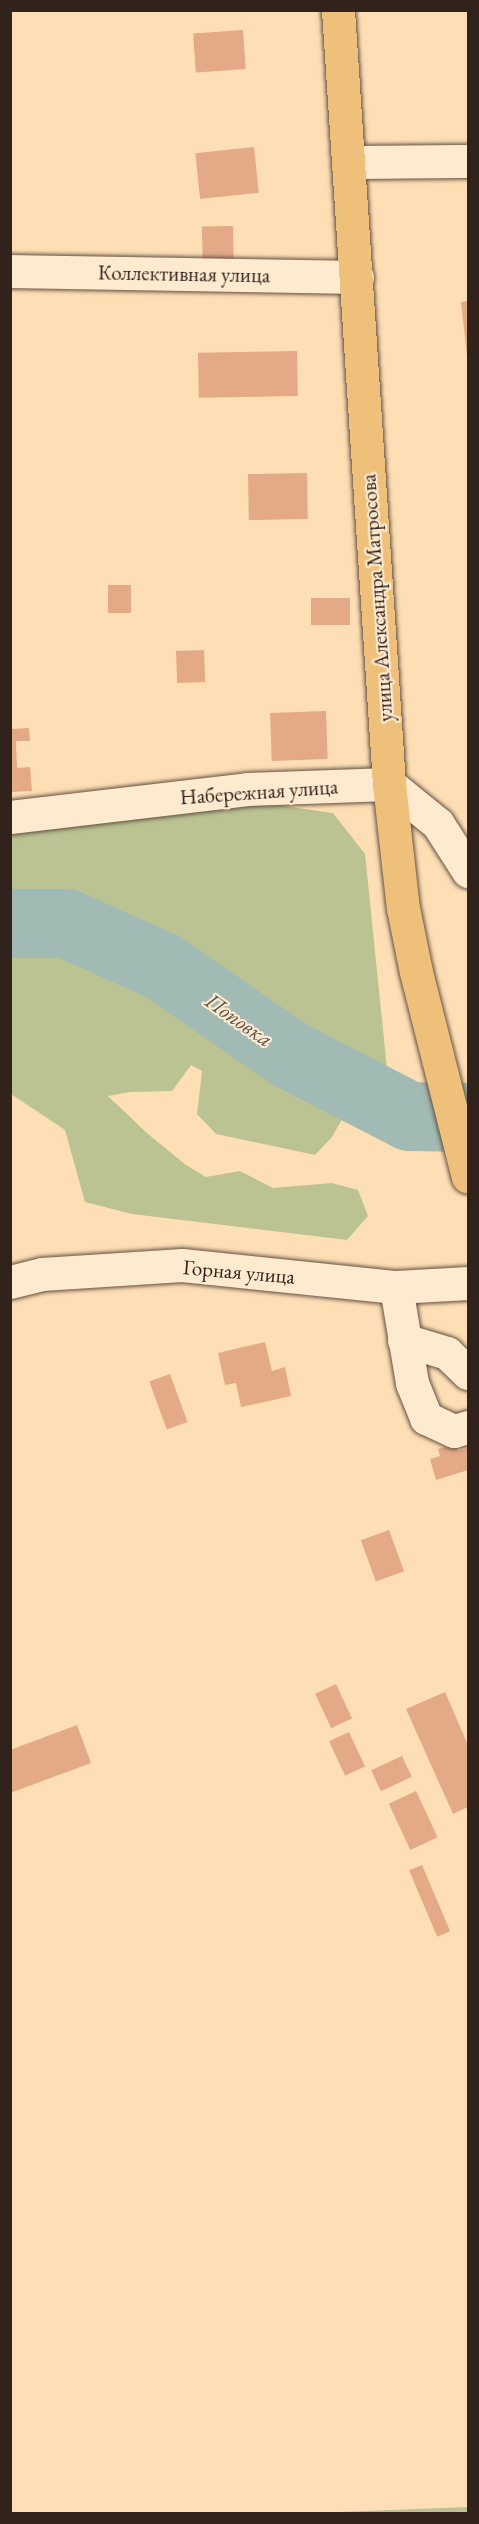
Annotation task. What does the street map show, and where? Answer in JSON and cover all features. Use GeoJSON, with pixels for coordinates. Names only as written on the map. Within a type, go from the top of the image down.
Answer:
{"type":"FeatureCollection","features":[{"type":"Feature","properties":{"kind":"main road","name":"улица Александра Матросова"},"geometry":{"type":"LineString","coordinates":[[338,10],[389,784],[403,908],[416,972],[468,1175]]}},
{"type":"Feature","properties":{"kind":"street"},"geometry":{"type":"LineString","coordinates":[[348,162],[468,161]]}},
{"type":"Feature","properties":{"kind":"street","name":"Коллективная улица"},"geometry":{"type":"LineString","coordinates":[[10,271],[357,277]]}},
{"type":"Feature","properties":{"kind":"street"},"geometry":{"type":"LineString","coordinates":[[389,784],[438,824],[468,871]]}},
{"type":"Feature","properties":{"kind":"street","name":"Набережная улица"},"geometry":{"type":"LineString","coordinates":[[10,817],[247,789],[389,784]]}},
{"type":"Feature","properties":{"kind":"street","name":"Горная улица"},"geometry":{"type":"LineString","coordinates":[[10,1282],[42,1274],[182,1265],[396,1287],[468,1283]]}},
{"type":"Feature","properties":{"kind":"street"},"geometry":{"type":"LineString","coordinates":[[396,1287],[412,1383],[426,1418],[454,1431],[468,1427]]}},
{"type":"Feature","properties":{"kind":"street"},"geometry":{"type":"LineString","coordinates":[[404,1340],[447,1353],[468,1373]]}},
{"type":"Feature","properties":{"kind":"green space"},"geometry":{"type":"Polygon","coordinates":[[[226,798],[333,813],[365,854],[389,1088],[370,1116],[344,1116],[332,1137],[315,1155],[216,1134],[197,1114],[202,1071],[191,1065],[172,1091],[130,1092],[108,1096],[148,1134],[186,1165],[206,1177],[240,1171],[273,1188],[332,1183],[358,1190],[368,1216],[347,1240],[132,1214],[85,1202],[65,1130],[11,1094],[10,930],[15,922],[11,914],[11,835],[226,798]]]}},
{"type":"Feature","properties":{"kind":"green space"},"geometry":{"type":"Polygon","coordinates":[[[468,2507],[468,2514],[314,2513],[468,2507]]]}},
{"type":"Feature","properties":{"kind":"building"},"geometry":{"type":"Polygon","coordinates":[[[243,30],[246,69],[196,72],[193,33],[243,30]]]}},
{"type":"Feature","properties":{"kind":"building"},"geometry":{"type":"Polygon","coordinates":[[[254,147],[259,193],[200,199],[195,153],[254,147]]]}},
{"type":"Feature","properties":{"kind":"building"},"geometry":{"type":"Polygon","coordinates":[[[233,226],[234,270],[203,271],[202,227],[233,226]]]}},
{"type":"Feature","properties":{"kind":"building"},"geometry":{"type":"Polygon","coordinates":[[[468,301],[468,356],[467,356],[461,302],[468,301]]]}},
{"type":"Feature","properties":{"kind":"building"},"geometry":{"type":"Polygon","coordinates":[[[297,351],[298,396],[199,398],[198,353],[297,351]]]}},
{"type":"Feature","properties":{"kind":"building"},"geometry":{"type":"Polygon","coordinates":[[[307,473],[308,519],[249,520],[248,474],[307,473]]]}},
{"type":"Feature","properties":{"kind":"building"},"geometry":{"type":"Polygon","coordinates":[[[108,585],[131,585],[131,613],[108,613],[108,585]]]}},
{"type":"Feature","properties":{"kind":"building"},"geometry":{"type":"Polygon","coordinates":[[[311,598],[350,598],[350,625],[311,625],[311,598]]]}},
{"type":"Feature","properties":{"kind":"building"},"geometry":{"type":"Polygon","coordinates":[[[204,650],[205,682],[177,683],[176,651],[204,650]]]}},
{"type":"Feature","properties":{"kind":"building"},"geometry":{"type":"Polygon","coordinates":[[[326,711],[328,759],[272,761],[270,713],[326,711]]]}},
{"type":"Feature","properties":{"kind":"building"},"geometry":{"type":"Polygon","coordinates":[[[29,728],[30,741],[16,741],[17,768],[30,767],[32,791],[10,792],[10,729],[29,728]]]}},
{"type":"Feature","properties":{"kind":"building"},"geometry":{"type":"Polygon","coordinates":[[[265,1342],[272,1371],[285,1367],[291,1396],[241,1407],[236,1383],[225,1385],[218,1353],[265,1342]]]}},
{"type":"Feature","properties":{"kind":"building"},"geometry":{"type":"Polygon","coordinates":[[[170,1374],[187,1422],[167,1429],[149,1382],[170,1374]]]}},
{"type":"Feature","properties":{"kind":"building"},"geometry":{"type":"Polygon","coordinates":[[[456,1444],[458,1451],[468,1448],[468,1470],[436,1480],[430,1459],[440,1456],[438,1449],[456,1444]]]}},
{"type":"Feature","properties":{"kind":"building"},"geometry":{"type":"Polygon","coordinates":[[[389,1530],[404,1571],[376,1582],[361,1540],[389,1530]]]}},
{"type":"Feature","properties":{"kind":"building"},"geometry":{"type":"Polygon","coordinates":[[[336,1684],[352,1718],[331,1728],[315,1694],[336,1684]]]}},
{"type":"Feature","properties":{"kind":"building"},"geometry":{"type":"Polygon","coordinates":[[[445,1692],[468,1745],[468,1807],[453,1814],[406,1709],[445,1692]]]}},
{"type":"Feature","properties":{"kind":"building"},"geometry":{"type":"Polygon","coordinates":[[[77,1725],[91,1763],[10,1793],[10,1750],[77,1725]]]}},
{"type":"Feature","properties":{"kind":"building"},"geometry":{"type":"Polygon","coordinates":[[[349,1732],[365,1766],[345,1776],[329,1741],[349,1732]]]}},
{"type":"Feature","properties":{"kind":"building"},"geometry":{"type":"Polygon","coordinates":[[[402,1756],[412,1777],[381,1791],[371,1770],[402,1756]]]}},
{"type":"Feature","properties":{"kind":"building"},"geometry":{"type":"Polygon","coordinates":[[[416,1791],[438,1837],[410,1850],[389,1804],[416,1791]]]}},
{"type":"Feature","properties":{"kind":"building"},"geometry":{"type":"Polygon","coordinates":[[[422,1865],[450,1931],[437,1937],[409,1870],[422,1865]]]}},
{"type":"Feature","properties":{"kind":"waterway","name":"Поповка"},"geometry":{"type":"LineString","coordinates":[[10,923],[66,923],[162,966],[289,1054],[409,1116],[468,1117]]}}]}
